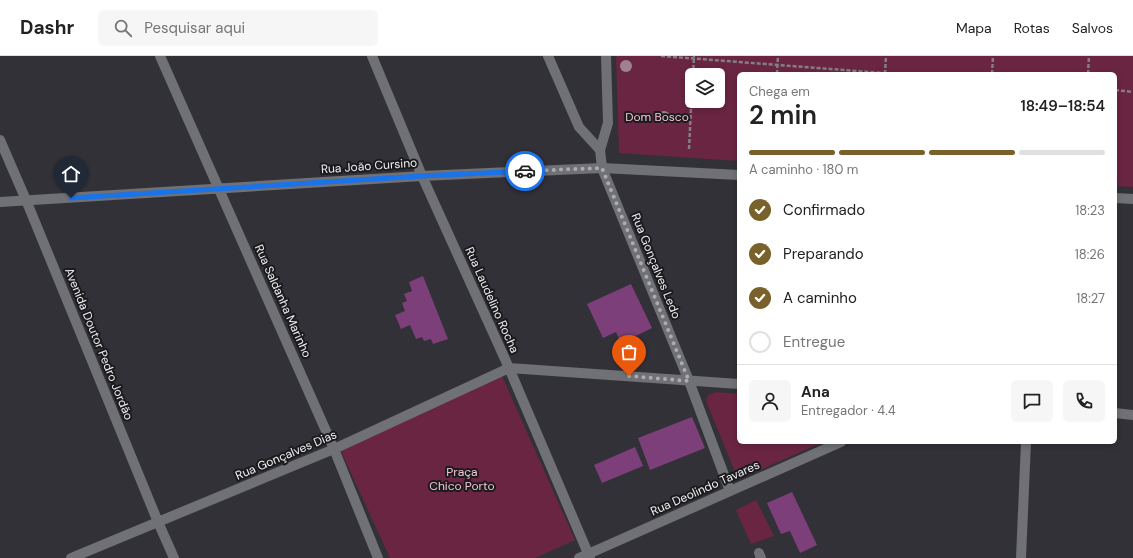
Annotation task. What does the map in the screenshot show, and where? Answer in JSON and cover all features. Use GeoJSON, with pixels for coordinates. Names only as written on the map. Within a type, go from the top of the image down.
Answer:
{"type":"FeatureCollection","features":[{"type":"Feature","properties":{"kind":"street","name":"Rua Saldanha Marinho"},"geometry":{"type":"LineString","coordinates":[[160,56],[334,450],[378,558]]}},
{"type":"Feature","properties":{"kind":"street","name":"Rua Laudelino Rocha"},"geometry":{"type":"LineString","coordinates":[[372,56],[422,176],[509,368],[590,556]]}},
{"type":"Feature","properties":{"kind":"street"},"geometry":{"type":"LineString","coordinates":[[548,56],[579,127],[600,150]]}},
{"type":"Feature","properties":{"kind":"street"},"geometry":{"type":"LineString","coordinates":[[600,150],[608,123],[606,56]]}},
{"type":"Feature","properties":{"kind":"street","name":"Avenida Doutor Pedro Jordão"},"geometry":{"type":"LineString","coordinates":[[0,140],[174,558]]}},
{"type":"Feature","properties":{"kind":"street","name":"Rua Gonçalves Ledo"},"geometry":{"type":"LineString","coordinates":[[600,150],[602,168],[689,381],[730,491]]}},
{"type":"Feature","properties":{"kind":"street","name":"Rua João Cursino"},"geometry":{"type":"LineString","coordinates":[[0,202],[422,176],[602,168],[737,175]]}},
{"type":"Feature","properties":{"kind":"street"},"geometry":{"type":"LineString","coordinates":[[1117,198],[1133,199]]}},
{"type":"Feature","properties":{"kind":"street"},"geometry":{"type":"LineString","coordinates":[[509,368],[737,384]]}},
{"type":"Feature","properties":{"kind":"street","name":"Rua Gonçalves Dias"},"geometry":{"type":"LineString","coordinates":[[71,558],[334,450],[509,368]]}},
{"type":"Feature","properties":{"kind":"street"},"geometry":{"type":"LineString","coordinates":[[1117,413],[1133,415]]}},
{"type":"Feature","properties":{"kind":"street","name":"Rua Deolindo Tavares"},"geometry":{"type":"LineString","coordinates":[[579,558],[590,556],[730,491],[836,444]]}},
{"type":"Feature","properties":{"kind":"street"},"geometry":{"type":"LineString","coordinates":[[1021,558],[1026,444]]}},
{"type":"Feature","properties":{"kind":"path"},"geometry":{"type":"LineString","coordinates":[[661,56],[694,57],[777,66],[858,72]]}},
{"type":"Feature","properties":{"kind":"path"},"geometry":{"type":"LineString","coordinates":[[777,72],[778,56]]}},
{"type":"Feature","properties":{"kind":"path"},"geometry":{"type":"LineString","coordinates":[[885,72],[886,56]]}},
{"type":"Feature","properties":{"kind":"path"},"geometry":{"type":"LineString","coordinates":[[992,72],[993,56]]}},
{"type":"Feature","properties":{"kind":"path"},"geometry":{"type":"LineString","coordinates":[[1088,72],[1089,56]]}},
{"type":"Feature","properties":{"kind":"path"},"geometry":{"type":"LineString","coordinates":[[693,68],[694,57]]}},
{"type":"Feature","properties":{"kind":"path"},"geometry":{"type":"LineString","coordinates":[[1117,90],[1133,92]]}},
{"type":"Feature","properties":{"kind":"path"},"geometry":{"type":"LineString","coordinates":[[689,149],[691,108]]}},
{"type":"Feature","properties":{"kind":"green space","name":"Dom Bosco"},"geometry":{"type":"Polygon","coordinates":[[[616,56],[1133,56],[1133,187],[1117,186],[1117,72],[737,72],[737,161],[619,153],[616,56]]]}},
{"type":"Feature","properties":{"kind":"green space","name":"Praça Chico Porto"},"geometry":{"type":"Polygon","coordinates":[[[502,376],[575,540],[535,558],[390,558],[340,449],[502,376]]]}},
{"type":"Feature","properties":{"kind":"green space"},"geometry":{"type":"Polygon","coordinates":[[[716,392],[737,394],[737,444],[818,444],[746,476],[740,476],[735,472],[706,401],[708,395],[716,392]]]}},
{"type":"Feature","properties":{"kind":"green space"},"geometry":{"type":"Polygon","coordinates":[[[756,500],[774,536],[751,544],[736,510],[756,500]]]}},
{"type":"Feature","properties":{"kind":"building"},"geometry":{"type":"Polygon","coordinates":[[[423,276],[448,339],[433,344],[431,339],[424,341],[422,337],[416,339],[410,325],[401,329],[395,315],[405,311],[402,303],[407,301],[404,294],[412,291],[409,282],[423,276]]]}},
{"type":"Feature","properties":{"kind":"building"},"geometry":{"type":"Polygon","coordinates":[[[631,284],[652,328],[621,343],[616,332],[603,338],[587,304],[631,284]]]}},
{"type":"Feature","properties":{"kind":"building"},"geometry":{"type":"Polygon","coordinates":[[[692,417],[705,448],[650,470],[638,438],[692,417]]]}},
{"type":"Feature","properties":{"kind":"building"},"geometry":{"type":"Polygon","coordinates":[[[635,447],[643,466],[602,483],[594,465],[635,447]]]}},
{"type":"Feature","properties":{"kind":"building"},"geometry":{"type":"Polygon","coordinates":[[[792,492],[817,545],[800,553],[790,531],[781,534],[767,503],[792,492]]]}},
{"type":"Feature","properties":{"kind":"way so far"},"geometry":{"type":"LineString","coordinates":[[525,171],[602,168],[689,381],[629,376]]}},
{"type":"Feature","properties":{"kind":"route"},"geometry":{"type":"LineString","coordinates":[[71,198],[525,171]]}}]}
